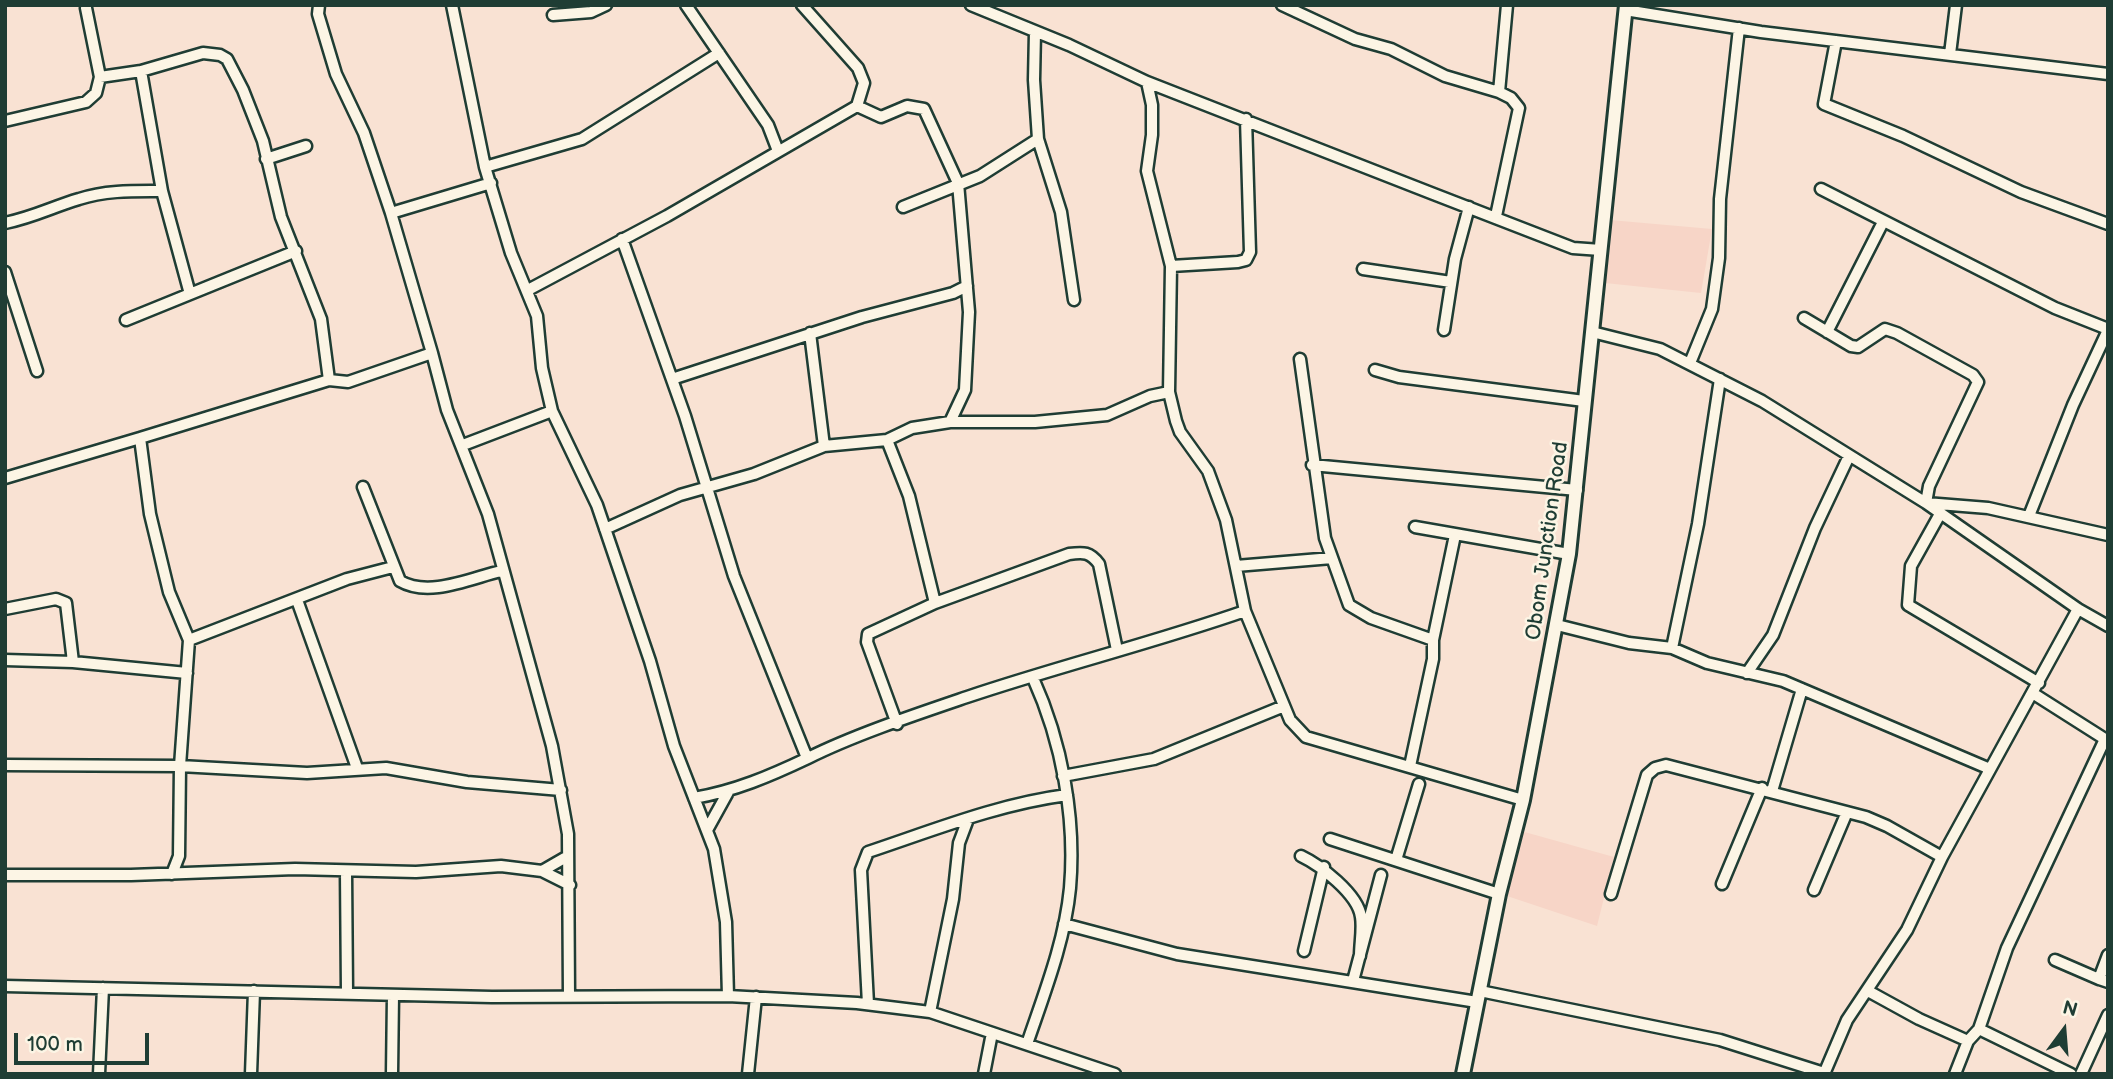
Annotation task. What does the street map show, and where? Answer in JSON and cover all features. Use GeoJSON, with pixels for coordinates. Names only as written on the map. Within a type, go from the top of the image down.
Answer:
{"type":"FeatureCollection","features":[{"type":"Feature","properties":{"kind":"main road","name":"Obom Junction Road"},"geometry":{"type":"LineString","coordinates":[[1463,1074],[1499,894],[1523,800],[1569,554],[1625,8]]}},
{"type":"Feature","properties":{"kind":"street"},"geometry":{"type":"LineString","coordinates":[[318,5],[336,74],[364,133],[391,213],[447,410],[488,514],[501,570],[552,746],[561,790],[570,885],[569,997]]}},
{"type":"Feature","properties":{"kind":"street"},"geometry":{"type":"LineString","coordinates":[[452,5],[485,167],[511,253],[537,316],[542,368],[552,411],[580,465],[605,528],[707,830],[722,890],[728,996]]}},
{"type":"Feature","properties":{"kind":"street"},"geometry":{"type":"LineString","coordinates":[[553,15],[591,12],[606,5]]}},
{"type":"Feature","properties":{"kind":"street"},"geometry":{"type":"LineString","coordinates":[[686,5],[768,125],[778,151]]}},
{"type":"Feature","properties":{"kind":"street"},"geometry":{"type":"LineString","coordinates":[[528,290],[857,106],[863,83],[858,68],[802,5]]}},
{"type":"Feature","properties":{"kind":"street"},"geometry":{"type":"LineString","coordinates":[[971,5],[1069,44],[1147,82],[1573,248],[1601,250]]}},
{"type":"Feature","properties":{"kind":"street"},"geometry":{"type":"LineString","coordinates":[[1283,5],[1355,39],[1391,49],[1445,76],[1511,98],[1519,108],[1496,216]]}},
{"type":"Feature","properties":{"kind":"street"},"geometry":{"type":"LineString","coordinates":[[1499,92],[1507,5]]}},
{"type":"Feature","properties":{"kind":"street"},"geometry":{"type":"LineString","coordinates":[[1950,54],[1956,5]]}},
{"type":"Feature","properties":{"kind":"street"},"geometry":{"type":"LineString","coordinates":[[5,121],[86,102],[96,93],[100,77],[89,6]]}},
{"type":"Feature","properties":{"kind":"street"},"geometry":{"type":"LineString","coordinates":[[1625,8],[1739,28],[2108,74]]}},
{"type":"Feature","properties":{"kind":"street"},"geometry":{"type":"LineString","coordinates":[[1690,363],[1712,309],[1719,258],[1720,198],[1739,28]]}},
{"type":"Feature","properties":{"kind":"street"},"geometry":{"type":"LineString","coordinates":[[1035,32],[1034,80],[1038,139],[1061,212],[1074,300]]}},
{"type":"Feature","properties":{"kind":"street"},"geometry":{"type":"LineString","coordinates":[[1836,41],[1824,104],[1903,136],[2021,192],[2108,224]]}},
{"type":"Feature","properties":{"kind":"street"},"geometry":{"type":"LineString","coordinates":[[485,167],[582,139],[719,52]]}},
{"type":"Feature","properties":{"kind":"street"},"geometry":{"type":"LineString","coordinates":[[100,77],[141,71],[203,53],[227,59],[243,90],[266,159],[281,218],[321,319],[329,380]]}},
{"type":"Feature","properties":{"kind":"street"},"geometry":{"type":"LineString","coordinates":[[141,71],[162,191],[190,294]]}},
{"type":"Feature","properties":{"kind":"street"},"geometry":{"type":"LineString","coordinates":[[1147,82],[1152,105],[1152,135],[1146,171],[1171,266],[1169,392],[1180,432],[1208,471],[1226,520],[1245,611],[1297,731],[1306,737],[1523,800]]}},
{"type":"Feature","properties":{"kind":"street"},"geometry":{"type":"LineString","coordinates":[[857,106],[881,117],[907,106],[924,109],[958,183],[967,286],[965,390],[950,422]]}},
{"type":"Feature","properties":{"kind":"street"},"geometry":{"type":"LineString","coordinates":[[1171,266],[1246,260],[1250,252],[1246,119]]}},
{"type":"Feature","properties":{"kind":"street"},"geometry":{"type":"LineString","coordinates":[[903,207],[980,176],[1038,139]]}},
{"type":"Feature","properties":{"kind":"street"},"geometry":{"type":"LineString","coordinates":[[266,159],[306,146]]}},
{"type":"Feature","properties":{"kind":"street"},"geometry":{"type":"LineString","coordinates":[[391,213],[491,183]]}},
{"type":"Feature","properties":{"kind":"street"},"geometry":{"type":"LineString","coordinates":[[1821,189],[2055,308],[2108,329],[2068,416],[2029,516]]}},
{"type":"Feature","properties":{"kind":"street"},"geometry":{"type":"LineString","coordinates":[[5,223],[38,216],[80,198],[114,191],[162,191]]}},
{"type":"Feature","properties":{"kind":"street"},"geometry":{"type":"LineString","coordinates":[[1444,330],[1451,282],[1469,207]]}},
{"type":"Feature","properties":{"kind":"street"},"geometry":{"type":"LineString","coordinates":[[1827,332],[1883,222]]}},
{"type":"Feature","properties":{"kind":"street"},"geometry":{"type":"LineString","coordinates":[[622,239],[672,379],[705,486],[765,659],[807,758]]}},
{"type":"Feature","properties":{"kind":"street"},"geometry":{"type":"LineString","coordinates":[[127,320],[296,251]]}},
{"type":"Feature","properties":{"kind":"street"},"geometry":{"type":"LineString","coordinates":[[1363,269],[1451,282]]}},
{"type":"Feature","properties":{"kind":"street"},"geometry":{"type":"LineString","coordinates":[[5,272],[37,371]]}},
{"type":"Feature","properties":{"kind":"street"},"geometry":{"type":"LineString","coordinates":[[672,379],[810,333],[953,293],[967,286]]}},
{"type":"Feature","properties":{"kind":"street"},"geometry":{"type":"LineString","coordinates":[[1804,318],[1858,347],[1885,329],[1897,332],[1973,375],[1978,382],[1929,486],[1926,503]]}},
{"type":"Feature","properties":{"kind":"street"},"geometry":{"type":"LineString","coordinates":[[1592,332],[1660,349],[1720,379],[1926,503],[2078,610],[2108,626]]}},
{"type":"Feature","properties":{"kind":"street"},"geometry":{"type":"LineString","coordinates":[[810,333],[824,446]]}},
{"type":"Feature","properties":{"kind":"street"},"geometry":{"type":"LineString","coordinates":[[5,478],[329,380],[348,382],[432,353]]}},
{"type":"Feature","properties":{"kind":"street"},"geometry":{"type":"LineString","coordinates":[[1300,359],[1312,465],[1325,538],[1349,605],[1371,618],[1433,640]]}},
{"type":"Feature","properties":{"kind":"street"},"geometry":{"type":"LineString","coordinates":[[1375,370],[1399,377],[1584,401]]}},
{"type":"Feature","properties":{"kind":"street"},"geometry":{"type":"LineString","coordinates":[[1672,648],[1698,524],[1720,379]]}},
{"type":"Feature","properties":{"kind":"street"},"geometry":{"type":"LineString","coordinates":[[605,528],[705,486],[754,474],[824,446],[887,440],[912,428],[950,422],[1010,423],[1107,415],[1150,396],[1169,392]]}},
{"type":"Feature","properties":{"kind":"street"},"geometry":{"type":"LineString","coordinates":[[463,445],[552,411]]}},
{"type":"Feature","properties":{"kind":"street"},"geometry":{"type":"LineString","coordinates":[[140,438],[150,514],[169,592],[189,640],[180,766],[179,856],[172,874]]}},
{"type":"Feature","properties":{"kind":"street"},"geometry":{"type":"LineString","coordinates":[[887,440],[909,496],[935,603]]}},
{"type":"Feature","properties":{"kind":"street"},"geometry":{"type":"LineString","coordinates":[[1747,673],[1773,635],[1815,528],[1849,456]]}},
{"type":"Feature","properties":{"kind":"street"},"geometry":{"type":"LineString","coordinates":[[1312,465],[1577,490]]}},
{"type":"Feature","properties":{"kind":"street"},"geometry":{"type":"LineString","coordinates":[[363,487],[400,581],[410,587],[422,588],[501,570]]}},
{"type":"Feature","properties":{"kind":"street"},"geometry":{"type":"LineString","coordinates":[[1926,503],[1969,506],[2029,516],[2108,534]]}},
{"type":"Feature","properties":{"kind":"street"},"geometry":{"type":"LineString","coordinates":[[1940,514],[1910,566],[1908,605],[2039,683]]}},
{"type":"Feature","properties":{"kind":"street"},"geometry":{"type":"LineString","coordinates":[[1415,527],[1569,554]]}},
{"type":"Feature","properties":{"kind":"street"},"geometry":{"type":"LineString","coordinates":[[1410,766],[1433,659],[1433,640],[1455,535]]}},
{"type":"Feature","properties":{"kind":"street"},"geometry":{"type":"LineString","coordinates":[[897,724],[867,642],[868,634],[935,603],[1069,554],[1084,552],[1093,555],[1099,564],[1117,650]]}},
{"type":"Feature","properties":{"kind":"street"},"geometry":{"type":"LineString","coordinates":[[1236,566],[1332,558]]}},
{"type":"Feature","properties":{"kind":"street"},"geometry":{"type":"LineString","coordinates":[[189,640],[347,579],[393,567]]}},
{"type":"Feature","properties":{"kind":"street"},"geometry":{"type":"LineString","coordinates":[[5,609],[56,599],[66,603],[73,662]]}},
{"type":"Feature","properties":{"kind":"street"},"geometry":{"type":"LineString","coordinates":[[297,600],[357,768]]}},
{"type":"Feature","properties":{"kind":"street"},"geometry":{"type":"LineString","coordinates":[[1064,924],[1177,954],[1479,997],[1720,1040],[1824,1073],[1847,1020],[1907,930],[1941,857],[2034,694],[2078,610]]}},
{"type":"Feature","properties":{"kind":"street"},"geometry":{"type":"LineString","coordinates":[[694,798],[727,792],[790,768],[807,758],[967,697],[1117,650],[1192,630],[1245,611]]}},
{"type":"Feature","properties":{"kind":"street"},"geometry":{"type":"LineString","coordinates":[[1557,625],[1629,643],[1672,648],[1707,663],[1802,689],[1990,769]]}},
{"type":"Feature","properties":{"kind":"street"},"geometry":{"type":"LineString","coordinates":[[5,660],[73,662],[187,673]]}},
{"type":"Feature","properties":{"kind":"street"},"geometry":{"type":"LineString","coordinates":[[1027,1044],[1064,924],[1071,854],[1068,795],[1052,730],[1033,678]]}},
{"type":"Feature","properties":{"kind":"street"},"geometry":{"type":"LineString","coordinates":[[1722,884],[1767,790],[1802,689]]}},
{"type":"Feature","properties":{"kind":"street"},"geometry":{"type":"LineString","coordinates":[[1955,1074],[1968,1041],[1979,1029],[2007,948],[2106,740],[2034,694]]}},
{"type":"Feature","properties":{"kind":"street"},"geometry":{"type":"LineString","coordinates":[[1063,776],[1154,759],[1284,706]]}},
{"type":"Feature","properties":{"kind":"street"},"geometry":{"type":"LineString","coordinates":[[5,765],[180,766],[307,773],[386,768],[467,782],[561,790]]}},
{"type":"Feature","properties":{"kind":"street"},"geometry":{"type":"LineString","coordinates":[[1611,894],[1647,775],[1654,768],[1666,765],[1767,790],[1887,825],[1941,857]]}},
{"type":"Feature","properties":{"kind":"street"},"geometry":{"type":"LineString","coordinates":[[1396,860],[1419,784]]}},
{"type":"Feature","properties":{"kind":"street"},"geometry":{"type":"LineString","coordinates":[[707,830],[727,792]]}},
{"type":"Feature","properties":{"kind":"street"},"geometry":{"type":"LineString","coordinates":[[868,1004],[862,927],[863,860],[868,852],[1027,800],[1068,795]]}},
{"type":"Feature","properties":{"kind":"street"},"geometry":{"type":"LineString","coordinates":[[1814,890],[1847,812]]}},
{"type":"Feature","properties":{"kind":"street"},"geometry":{"type":"LineString","coordinates":[[930,1012],[953,899],[959,843],[968,819]]}},
{"type":"Feature","properties":{"kind":"street"},"geometry":{"type":"LineString","coordinates":[[948,826],[959,843]]}},
{"type":"Feature","properties":{"kind":"street"},"geometry":{"type":"LineString","coordinates":[[1330,839],[1499,894]]}},
{"type":"Feature","properties":{"kind":"street"},"geometry":{"type":"LineString","coordinates":[[179,856],[190,873]]}},
{"type":"Feature","properties":{"kind":"street"},"geometry":{"type":"LineString","coordinates":[[542,871],[568,856]]}},
{"type":"Feature","properties":{"kind":"street"},"geometry":{"type":"LineString","coordinates":[[1301,856],[1324,867],[1359,911],[1360,956]]}},
{"type":"Feature","properties":{"kind":"street"},"geometry":{"type":"LineString","coordinates":[[5,875],[172,874],[295,869],[442,872],[501,866],[542,871],[570,885]]}},
{"type":"Feature","properties":{"kind":"street"},"geometry":{"type":"LineString","coordinates":[[1304,951],[1324,867]]}},
{"type":"Feature","properties":{"kind":"street"},"geometry":{"type":"LineString","coordinates":[[346,872],[346,993]]}},
{"type":"Feature","properties":{"kind":"street"},"geometry":{"type":"LineString","coordinates":[[1353,981],[1381,874]]}},
{"type":"Feature","properties":{"kind":"street"},"geometry":{"type":"LineString","coordinates":[[2055,960],[2103,980],[2108,955]]}},
{"type":"Feature","properties":{"kind":"street"},"geometry":{"type":"LineString","coordinates":[[5,986],[393,995],[728,996],[868,1004],[930,1012],[1111,1073]]}},
{"type":"Feature","properties":{"kind":"street"},"geometry":{"type":"LineString","coordinates":[[99,1074],[103,989]]}},
{"type":"Feature","properties":{"kind":"street"},"geometry":{"type":"LineString","coordinates":[[1868,991],[1941,1030],[1968,1041]]}},
{"type":"Feature","properties":{"kind":"street"},"geometry":{"type":"LineString","coordinates":[[251,1074],[254,992]]}},
{"type":"Feature","properties":{"kind":"street"},"geometry":{"type":"LineString","coordinates":[[392,1074],[393,995]]}},
{"type":"Feature","properties":{"kind":"street"},"geometry":{"type":"LineString","coordinates":[[748,1074],[756,997]]}},
{"type":"Feature","properties":{"kind":"street"},"geometry":{"type":"LineString","coordinates":[[2081,1074],[2108,1014]]}},
{"type":"Feature","properties":{"kind":"street"},"geometry":{"type":"LineString","coordinates":[[1979,1029],[2071,1074]]}},
{"type":"Feature","properties":{"kind":"street"},"geometry":{"type":"LineString","coordinates":[[984,1074],[992,1033]]}},
{"type":"Feature","properties":{"kind":"shaded area"},"geometry":{"type":"Polygon","coordinates":[[[1610,220],[1712,229],[1701,293],[1605,283],[1610,220]]]}},
{"type":"Feature","properties":{"kind":"shaded area"},"geometry":{"type":"Polygon","coordinates":[[[1521,831],[1614,857],[1597,926],[1504,895],[1521,831]]]}}]}
